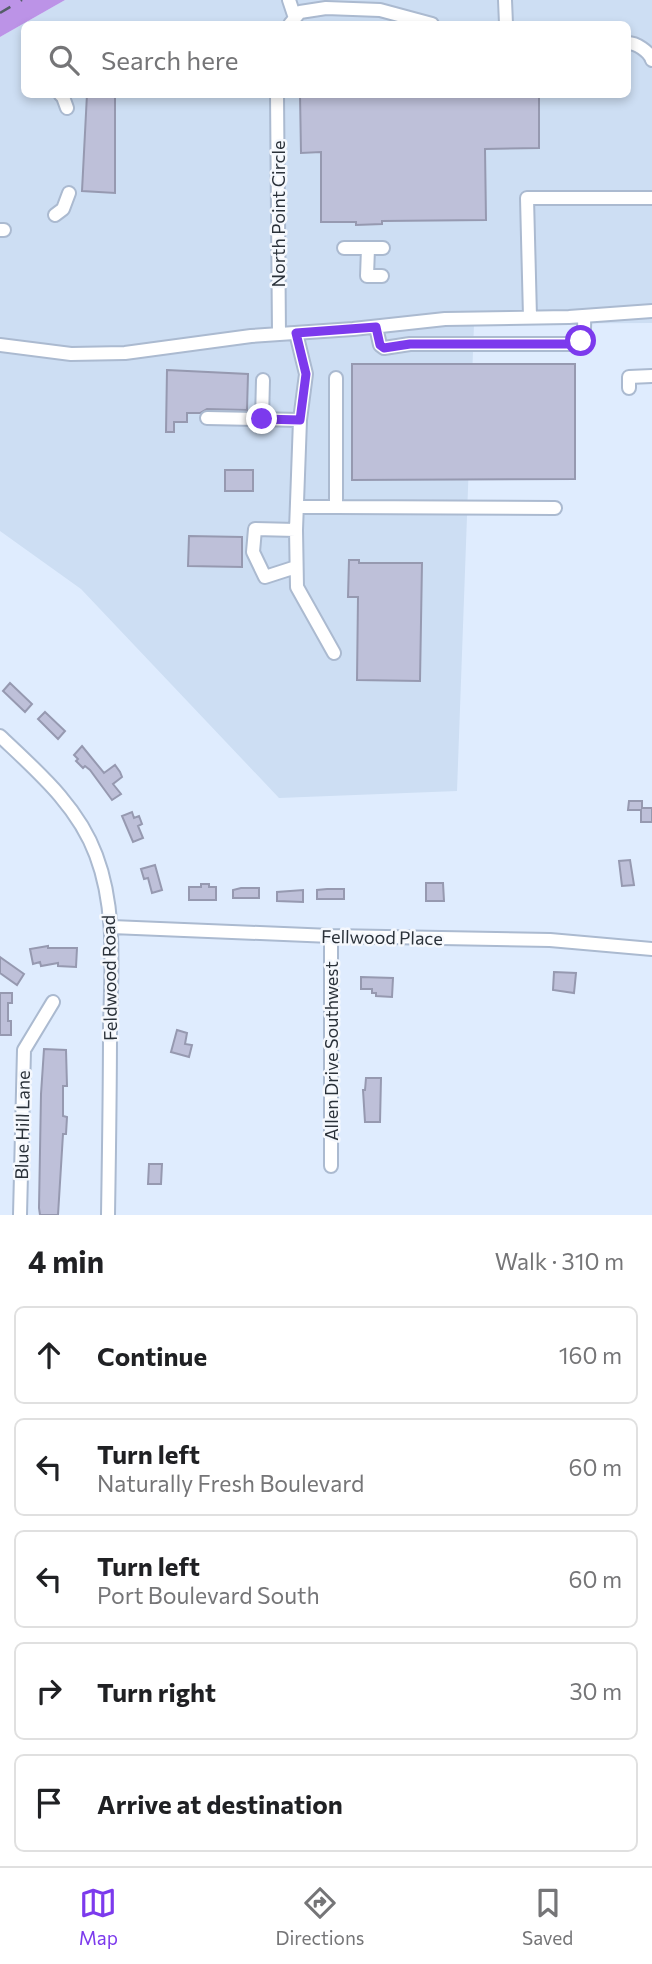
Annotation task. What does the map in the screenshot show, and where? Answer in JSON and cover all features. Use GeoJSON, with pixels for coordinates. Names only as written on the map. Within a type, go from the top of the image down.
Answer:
{"type":"FeatureCollection","features":[{"type":"Feature","properties":{"kind":"street"},"geometry":{"type":"LineString","coordinates":[[289,0],[295,18],[326,8],[381,5],[424,21]]}},
{"type":"Feature","properties":{"kind":"street"},"geometry":{"type":"LineString","coordinates":[[505,0],[506,21]]}},
{"type":"Feature","properties":{"kind":"street"},"geometry":{"type":"LineString","coordinates":[[631,43],[651,56],[652,60]]}},
{"type":"Feature","properties":{"kind":"street"},"geometry":{"type":"LineString","coordinates":[[63,98],[67,108]]}},
{"type":"Feature","properties":{"kind":"street","name":"North Point Circle"},"geometry":{"type":"LineString","coordinates":[[277,98],[283,279],[279,334]]}},
{"type":"Feature","properties":{"kind":"street"},"geometry":{"type":"LineString","coordinates":[[55,215],[63,209],[69,193]]}},
{"type":"Feature","properties":{"kind":"street"},"geometry":{"type":"LineString","coordinates":[[530,317],[522,277],[527,198],[652,198]]}},
{"type":"Feature","properties":{"kind":"street"},"geometry":{"type":"LineString","coordinates":[[344,248],[383,248]]}},
{"type":"Feature","properties":{"kind":"street"},"geometry":{"type":"LineString","coordinates":[[368,248],[368,276],[382,276]]}},
{"type":"Feature","properties":{"kind":"street"},"geometry":{"type":"LineString","coordinates":[[0,345],[71,354],[125,353],[279,334],[463,318],[652,312]]}},
{"type":"Feature","properties":{"kind":"street"},"geometry":{"type":"LineString","coordinates":[[376,327],[380,345],[384,348],[410,344],[577,344],[584,334],[584,316]]}},
{"type":"Feature","properties":{"kind":"street"},"geometry":{"type":"LineString","coordinates":[[296,333],[306,374],[300,420],[297,587],[334,653]]}},
{"type":"Feature","properties":{"kind":"street"},"geometry":{"type":"LineString","coordinates":[[629,388],[629,377],[652,376]]}},
{"type":"Feature","properties":{"kind":"street"},"geometry":{"type":"LineString","coordinates":[[337,377],[337,507]]}},
{"type":"Feature","properties":{"kind":"street"},"geometry":{"type":"LineString","coordinates":[[262,380],[262,419]]}},
{"type":"Feature","properties":{"kind":"street"},"geometry":{"type":"LineString","coordinates":[[207,418],[300,420]]}},
{"type":"Feature","properties":{"kind":"street"},"geometry":{"type":"LineString","coordinates":[[298,507],[555,509]]}},
{"type":"Feature","properties":{"kind":"street"},"geometry":{"type":"LineString","coordinates":[[296,530],[255,529],[253,552],[265,577],[296,567]]}},
{"type":"Feature","properties":{"kind":"street","name":"Feldwood Road"},"geometry":{"type":"LineString","coordinates":[[0,736],[54,788],[76,818],[95,853],[102,875],[112,927],[108,1215]]}},
{"type":"Feature","properties":{"kind":"street","name":"Fellwood Place"},"geometry":{"type":"LineString","coordinates":[[112,927],[331,936],[550,940],[652,950]]}},
{"type":"Feature","properties":{"kind":"street","name":"Allen Drive Southwest"},"geometry":{"type":"LineString","coordinates":[[331,936],[331,1166]]}},
{"type":"Feature","properties":{"kind":"street","name":"Blue Hill Lane"},"geometry":{"type":"LineString","coordinates":[[20,1215],[24,1049],[53,1002]]}},
{"type":"Feature","properties":{"kind":"shaded area"},"geometry":{"type":"Polygon","coordinates":[[[0,0],[65,0],[28,21],[21,21],[21,25],[0,37],[0,0]]]}},
{"type":"Feature","properties":{"kind":"shaded area"},"geometry":{"type":"Polygon","coordinates":[[[65,0],[652,0],[652,323],[474,324],[457,791],[279,798],[81,589],[0,531],[0,37],[21,25],[21,98],[631,98],[631,21],[28,21],[65,0]]]}},
{"type":"Feature","properties":{"kind":"building"},"geometry":{"type":"Polygon","coordinates":[[[87,98],[115,98],[115,193],[82,191],[87,98]]]}},
{"type":"Feature","properties":{"kind":"building"},"geometry":{"type":"Polygon","coordinates":[[[300,98],[539,98],[539,148],[485,149],[486,220],[382,221],[382,224],[356,225],[356,222],[321,222],[321,152],[301,153],[300,98]]]}},
{"type":"Feature","properties":{"kind":"building"},"geometry":{"type":"Polygon","coordinates":[[[352,364],[575,364],[575,479],[352,480],[352,364]]]}},
{"type":"Feature","properties":{"kind":"building"},"geometry":{"type":"Polygon","coordinates":[[[167,370],[248,374],[247,410],[207,409],[200,413],[187,413],[187,422],[174,422],[174,432],[166,432],[167,370]]]}},
{"type":"Feature","properties":{"kind":"building"},"geometry":{"type":"Polygon","coordinates":[[[225,470],[253,470],[253,491],[225,491],[225,470]]]}},
{"type":"Feature","properties":{"kind":"building"},"geometry":{"type":"Polygon","coordinates":[[[189,536],[242,537],[242,567],[188,566],[189,536]]]}},
{"type":"Feature","properties":{"kind":"building"},"geometry":{"type":"Polygon","coordinates":[[[349,560],[359,560],[359,563],[422,563],[420,681],[357,680],[358,597],[348,597],[349,560]]]}},
{"type":"Feature","properties":{"kind":"building"},"geometry":{"type":"Polygon","coordinates":[[[10,683],[32,704],[25,712],[3,691],[10,683]]]}},
{"type":"Feature","properties":{"kind":"building"},"geometry":{"type":"Polygon","coordinates":[[[45,712],[65,731],[58,739],[38,719],[45,712]]]}},
{"type":"Feature","properties":{"kind":"building"},"geometry":{"type":"Polygon","coordinates":[[[82,746],[104,773],[115,765],[122,777],[113,784],[121,794],[112,800],[90,770],[85,766],[83,768],[76,761],[78,759],[74,755],[82,746]]]}},
{"type":"Feature","properties":{"kind":"building"},"geometry":{"type":"Polygon","coordinates":[[[629,801],[642,801],[642,808],[652,808],[652,822],[641,822],[641,810],[628,810],[629,801]]]}},
{"type":"Feature","properties":{"kind":"building"},"geometry":{"type":"Polygon","coordinates":[[[132,812],[134,818],[139,816],[142,824],[138,826],[143,838],[133,842],[122,816],[132,812]]]}},
{"type":"Feature","properties":{"kind":"building"},"geometry":{"type":"Polygon","coordinates":[[[630,860],[634,885],[622,886],[619,861],[630,860]]]}},
{"type":"Feature","properties":{"kind":"building"},"geometry":{"type":"Polygon","coordinates":[[[155,865],[162,890],[152,893],[148,878],[144,879],[141,869],[155,865]]]}},
{"type":"Feature","properties":{"kind":"building"},"geometry":{"type":"Polygon","coordinates":[[[426,883],[443,883],[444,901],[426,901],[426,883]]]}},
{"type":"Feature","properties":{"kind":"building"},"geometry":{"type":"Polygon","coordinates":[[[201,884],[216,887],[216,900],[189,900],[189,887],[201,887],[201,884]]]}},
{"type":"Feature","properties":{"kind":"building"},"geometry":{"type":"Polygon","coordinates":[[[259,888],[259,898],[233,898],[233,890],[259,888]]]}},
{"type":"Feature","properties":{"kind":"building"},"geometry":{"type":"Polygon","coordinates":[[[344,889],[344,899],[317,899],[317,890],[344,889]]]}},
{"type":"Feature","properties":{"kind":"building"},"geometry":{"type":"Polygon","coordinates":[[[303,890],[303,902],[277,901],[277,892],[303,890]]]}},
{"type":"Feature","properties":{"kind":"building"},"geometry":{"type":"Polygon","coordinates":[[[48,946],[77,948],[76,967],[58,966],[58,963],[41,966],[40,962],[33,964],[30,949],[48,946]]]}},
{"type":"Feature","properties":{"kind":"building"},"geometry":{"type":"Polygon","coordinates":[[[0,957],[24,974],[17,985],[0,973],[0,957]]]}},
{"type":"Feature","properties":{"kind":"building"},"geometry":{"type":"Polygon","coordinates":[[[554,972],[576,973],[574,993],[553,990],[554,972]]]}},
{"type":"Feature","properties":{"kind":"building"},"geometry":{"type":"Polygon","coordinates":[[[361,977],[393,978],[392,997],[376,996],[372,989],[361,989],[361,977]]]}},
{"type":"Feature","properties":{"kind":"building"},"geometry":{"type":"Polygon","coordinates":[[[0,993],[12,993],[12,1003],[8,1003],[11,1035],[0,1035],[0,993]]]}},
{"type":"Feature","properties":{"kind":"building"},"geometry":{"type":"Polygon","coordinates":[[[177,1030],[187,1033],[185,1044],[192,1045],[189,1057],[171,1052],[177,1030]]]}},
{"type":"Feature","properties":{"kind":"building"},"geometry":{"type":"Polygon","coordinates":[[[44,1049],[66,1050],[67,1086],[63,1086],[63,1116],[67,1117],[66,1134],[63,1134],[58,1215],[40,1215],[39,1208],[44,1049]]]}},
{"type":"Feature","properties":{"kind":"building"},"geometry":{"type":"Polygon","coordinates":[[[366,1078],[381,1078],[380,1122],[365,1122],[363,1090],[366,1078]]]}},
{"type":"Feature","properties":{"kind":"building"},"geometry":{"type":"Polygon","coordinates":[[[149,1164],[162,1164],[161,1184],[148,1184],[149,1164]]]}},
{"type":"Feature","properties":{"kind":"railway"},"geometry":{"type":"LineString","coordinates":[[0,13],[22,0]]}},
{"type":"Feature","properties":{"kind":"route"},"geometry":{"type":"LineString","coordinates":[[262,419],[300,420],[306,374],[296,333],[376,327],[380,345],[384,348],[410,344],[577,344],[581,341]]}}]}
